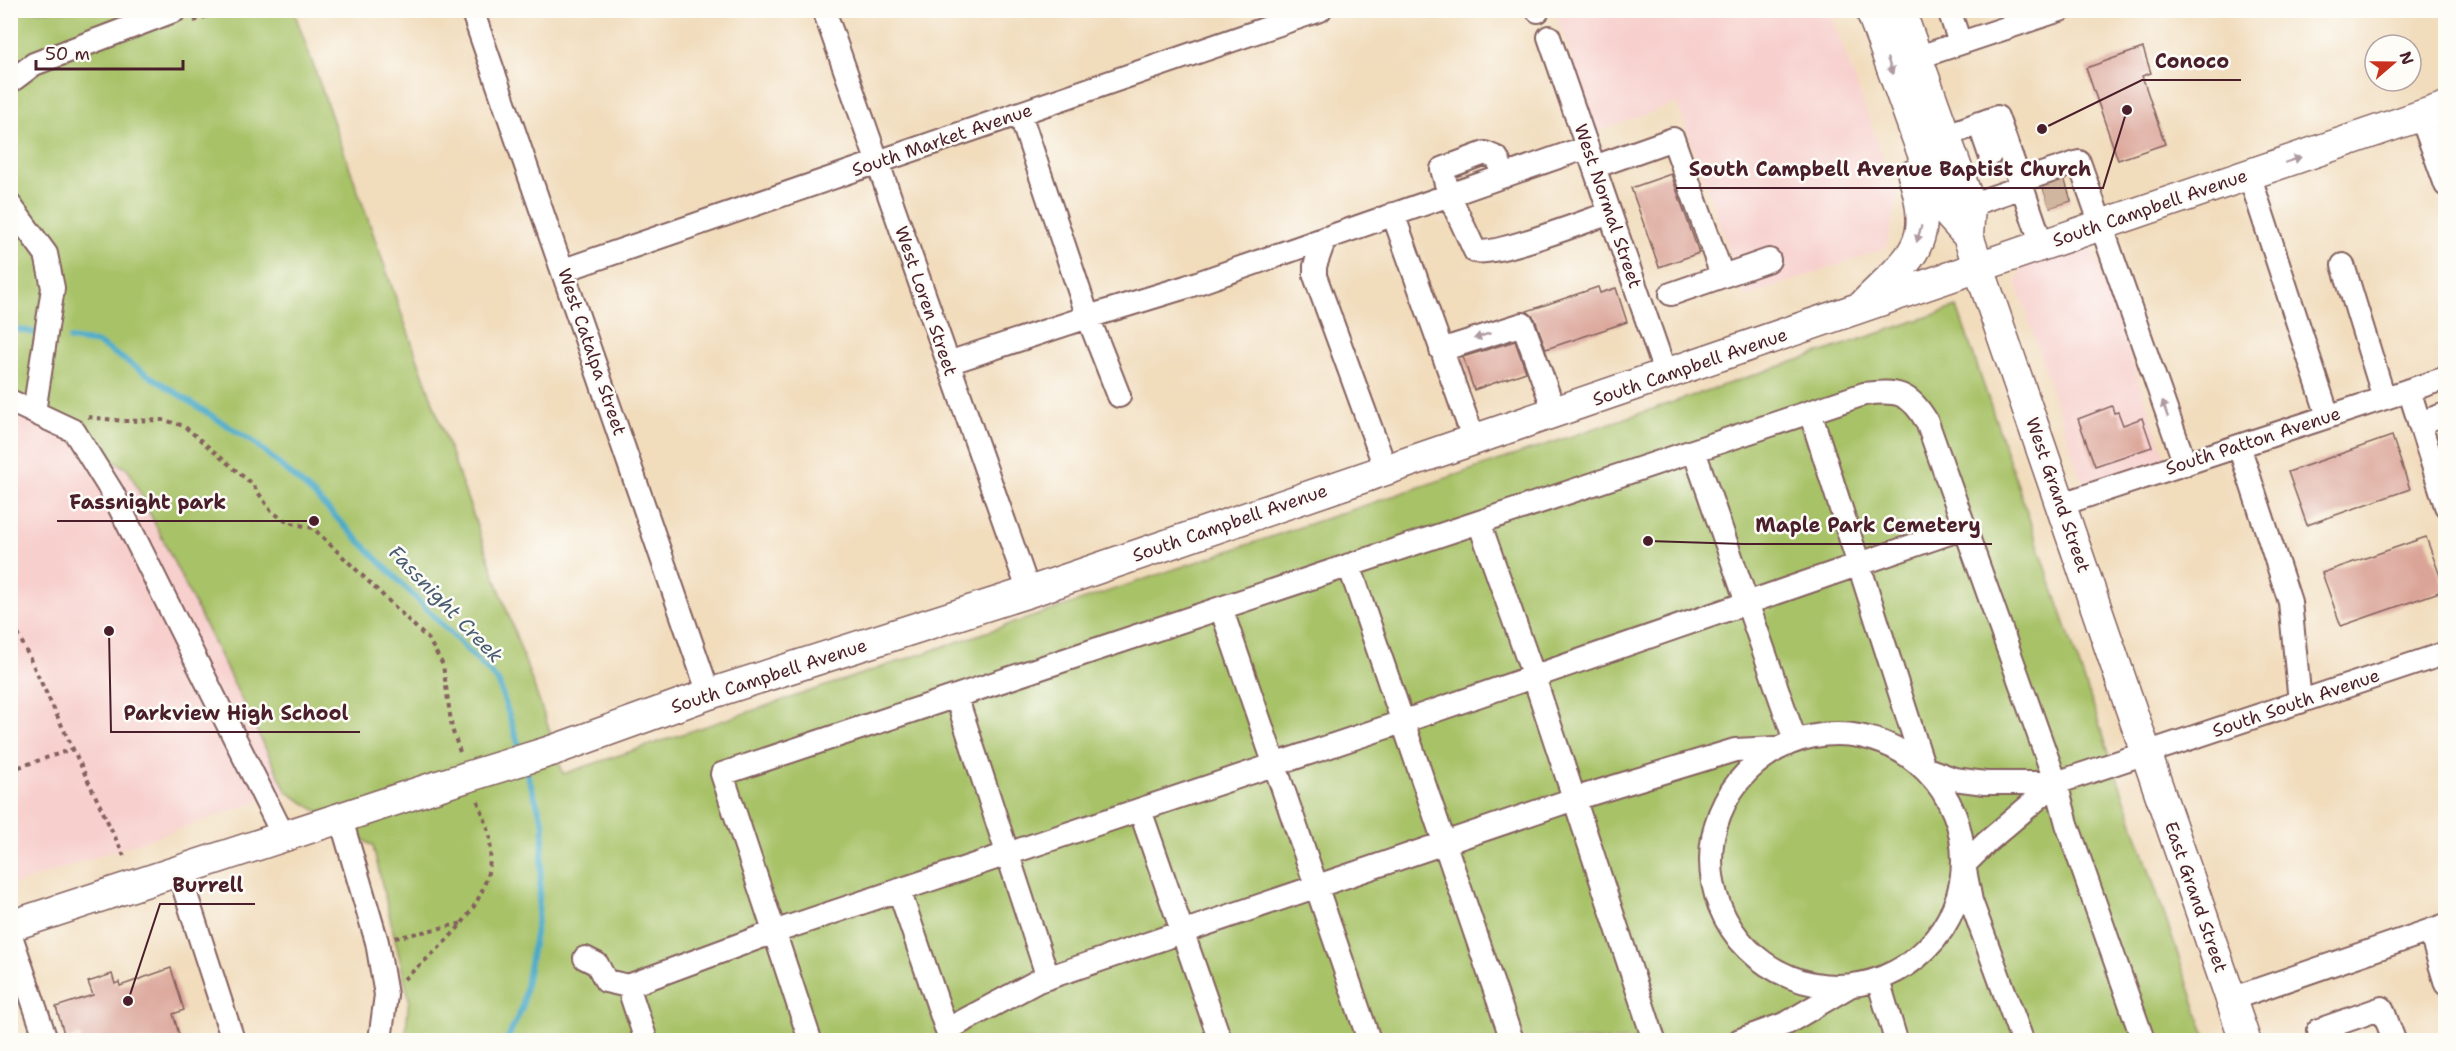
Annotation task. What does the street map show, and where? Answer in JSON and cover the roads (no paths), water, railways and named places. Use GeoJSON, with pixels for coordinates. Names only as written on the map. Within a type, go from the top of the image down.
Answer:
{"type":"FeatureCollection","features":[{"type":"Feature","properties":{"kind":"main road","name":"West Grand Street"},"geometry":{"type":"LineString","coordinates":[[1871,10],[1942,207],[1968,236],[2146,753]]}},
{"type":"Feature","properties":{"kind":"main road","name":"West Grand Street"},"geometry":{"type":"LineString","coordinates":[[1900,10],[1970,204],[1968,236]]}},
{"type":"Feature","properties":{"kind":"main road"},"geometry":{"type":"LineString","coordinates":[[1859,309],[1907,261],[1922,234],[1922,202],[1896,125],[1901,97]]}},
{"type":"Feature","properties":{"kind":"main road","name":"South Campbell Avenue"},"geometry":{"type":"LineString","coordinates":[[10,926],[340,816],[551,750],[709,694],[1029,592],[2433,112]]}},
{"type":"Feature","properties":{"kind":"main road","name":"East Grand Street"},"geometry":{"type":"LineString","coordinates":[[2146,753],[2245,1041]]}},
{"type":"Feature","properties":{"kind":"street"},"geometry":{"type":"LineString","coordinates":[[10,82],[34,64],[176,10]]}},
{"type":"Feature","properties":{"kind":"street","name":"West Catalpa Street"},"geometry":{"type":"LineString","coordinates":[[472,10],[564,270],[709,694]]}},
{"type":"Feature","properties":{"kind":"street","name":"West Loren Street"},"geometry":{"type":"LineString","coordinates":[[824,10],[1029,592]]}},
{"type":"Feature","properties":{"kind":"street"},"geometry":{"type":"LineString","coordinates":[[1949,10],[1960,43]]}},
{"type":"Feature","properties":{"kind":"street"},"geometry":{"type":"LineString","coordinates":[[1916,58],[2060,10]]}},
{"type":"Feature","properties":{"kind":"street","name":"South Market Avenue"},"geometry":{"type":"LineString","coordinates":[[564,270],[1318,11]]}},
{"type":"Feature","properties":{"kind":"street","name":"West Normal Street"},"geometry":{"type":"LineString","coordinates":[[1549,37],[1666,375]]}},
{"type":"Feature","properties":{"kind":"street"},"geometry":{"type":"LineString","coordinates":[[2433,112],[2445,185]]}},
{"type":"Feature","properties":{"kind":"street"},"geometry":{"type":"LineString","coordinates":[[1020,114],[1088,316],[1119,396]]}},
{"type":"Feature","properties":{"kind":"street"},"geometry":{"type":"LineString","coordinates":[[1944,136],[1997,117],[2016,184],[2042,245]]}},
{"type":"Feature","properties":{"kind":"street"},"geometry":{"type":"LineString","coordinates":[[1979,123],[2016,184]]}},
{"type":"Feature","properties":{"kind":"street"},"geometry":{"type":"LineString","coordinates":[[948,363],[1088,316],[1186,287],[1505,176],[1673,139],[1722,275]]}},
{"type":"Feature","properties":{"kind":"street"},"geometry":{"type":"LineString","coordinates":[[1970,204],[2016,184],[2079,162],[2077,186],[2100,225],[2185,464]]}},
{"type":"Feature","properties":{"kind":"street"},"geometry":{"type":"LineString","coordinates":[[2249,174],[2328,416]]}},
{"type":"Feature","properties":{"kind":"street"},"geometry":{"type":"LineString","coordinates":[[1449,195],[1470,245],[1480,253],[1507,247],[1610,213]]}},
{"type":"Feature","properties":{"kind":"street"},"geometry":{"type":"LineString","coordinates":[[10,205],[46,254],[53,288],[34,412]]}},
{"type":"Feature","properties":{"kind":"street"},"geometry":{"type":"LineString","coordinates":[[1393,214],[1474,440]]}},
{"type":"Feature","properties":{"kind":"street"},"geometry":{"type":"LineString","coordinates":[[1325,238],[1315,266],[1315,276],[1386,470]]}},
{"type":"Feature","properties":{"kind":"street"},"geometry":{"type":"LineString","coordinates":[[1671,294],[1769,260]]}},
{"type":"Feature","properties":{"kind":"street"},"geometry":{"type":"LineString","coordinates":[[2343,265],[2384,398]]}},
{"type":"Feature","properties":{"kind":"street"},"geometry":{"type":"LineString","coordinates":[[1441,350],[1523,324],[1555,413]]}},
{"type":"Feature","properties":{"kind":"street","name":"South Patton Avenue"},"geometry":{"type":"LineString","coordinates":[[2061,504],[2445,378]]}},
{"type":"Feature","properties":{"kind":"street"},"geometry":{"type":"LineString","coordinates":[[2409,390],[2445,506]]}},
{"type":"Feature","properties":{"kind":"street"},"geometry":{"type":"LineString","coordinates":[[810,1041],[722,774],[1864,394],[1892,392],[1912,400],[1927,422],[2055,783],[2142,1041]]}},
{"type":"Feature","properties":{"kind":"street"},"geometry":{"type":"LineString","coordinates":[[10,401],[74,431],[112,492],[283,835]]}},
{"type":"Feature","properties":{"kind":"street"},"geometry":{"type":"LineString","coordinates":[[1810,412],[1924,768]]}},
{"type":"Feature","properties":{"kind":"street"},"geometry":{"type":"LineString","coordinates":[[2419,423],[2445,414]]}},
{"type":"Feature","properties":{"kind":"street"},"geometry":{"type":"LineString","coordinates":[[2239,446],[2290,602],[2300,702]]}},
{"type":"Feature","properties":{"kind":"street"},"geometry":{"type":"LineString","coordinates":[[1694,451],[1747,603],[1786,744]]}},
{"type":"Feature","properties":{"kind":"street"},"geometry":{"type":"LineString","coordinates":[[1479,522],[1534,677],[1654,1041]]}},
{"type":"Feature","properties":{"kind":"street"},"geometry":{"type":"LineString","coordinates":[[585,958],[597,964],[606,981],[628,986],[774,932],[1402,722],[1964,528]]}},
{"type":"Feature","properties":{"kind":"street"},"geometry":{"type":"LineString","coordinates":[[1349,565],[1512,1041]]}},
{"type":"Feature","properties":{"kind":"street"},"geometry":{"type":"LineString","coordinates":[[1221,608],[1369,1041]]}},
{"type":"Feature","properties":{"kind":"street","name":"South South Avenue"},"geometry":{"type":"LineString","coordinates":[[2055,783],[2445,652]]}},
{"type":"Feature","properties":{"kind":"street"},"geometry":{"type":"LineString","coordinates":[[956,696],[1048,978]]}},
{"type":"Feature","properties":{"kind":"street"},"geometry":{"type":"LineString","coordinates":[[899,891],[949,1035],[999,1000],[1048,978],[1574,799],[1735,750],[1786,744],[1829,734],[1863,736],[1896,748],[1924,768],[1941,788],[1951,806],[1959,825],[1971,901],[2022,1041]]}},
{"type":"Feature","properties":{"kind":"street"},"geometry":{"type":"LineString","coordinates":[[1786,744],[1761,758],[1736,784],[1718,816],[1711,852],[1714,888],[1726,921],[1756,956],[1778,972],[1812,984],[1848,987]]}},
{"type":"Feature","properties":{"kind":"street"},"geometry":{"type":"LineString","coordinates":[[1924,768],[1954,779],[1985,783],[2055,783]]}},
{"type":"Feature","properties":{"kind":"street"},"geometry":{"type":"LineString","coordinates":[[1740,1041],[1787,1023],[1848,987],[1878,980],[1906,967],[1929,948],[1947,923],[1959,895],[1964,865],[1994,835],[2055,783]]}},
{"type":"Feature","properties":{"kind":"street"},"geometry":{"type":"LineString","coordinates":[[1140,810],[1220,1041]]}},
{"type":"Feature","properties":{"kind":"street"},"geometry":{"type":"LineString","coordinates":[[340,816],[377,942],[386,996],[380,1041]]}},
{"type":"Feature","properties":{"kind":"street"},"geometry":{"type":"LineString","coordinates":[[178,870],[234,1041]]}},
{"type":"Feature","properties":{"kind":"street"},"geometry":{"type":"LineString","coordinates":[[2231,999],[2438,928],[2445,984]]}},
{"type":"Feature","properties":{"kind":"street"},"geometry":{"type":"LineString","coordinates":[[10,933],[46,1041]]}},
{"type":"Feature","properties":{"kind":"street"},"geometry":{"type":"LineString","coordinates":[[1878,980],[1896,1041]]}},
{"type":"Feature","properties":{"kind":"street"},"geometry":{"type":"LineString","coordinates":[[628,986],[646,1041]]}},
{"type":"Feature","properties":{"kind":"street"},"geometry":{"type":"LineString","coordinates":[[2323,1041],[2319,1030],[2382,1008],[2394,1041]]}},
{"type":"Feature","properties":{"kind":"waterway","name":"Fassnight Creek"},"geometry":{"type":"LineString","coordinates":[[10,328],[42,334]]}},
{"type":"Feature","properties":{"kind":"waterway","name":"Fassnight Creek"},"geometry":{"type":"LineString","coordinates":[[70,339],[98,343],[256,444],[312,493],[498,681],[521,752]]}},
{"type":"Feature","properties":{"kind":"waterway","name":"Fassnight Creek"},"geometry":{"type":"LineString","coordinates":[[507,1040],[522,1008],[538,917],[544,825],[525,767]]}},
{"type":"Feature","properties":{"kind":"tunnel"},"geometry":{"type":"LineString","coordinates":[[1990,155],[1998,174]]}},
{"type":"Feature","properties":{"kind":"tunnel"},"geometry":{"type":"LineString","coordinates":[[2046,197],[2068,190]]}},
{"type":"Feature","properties":{"kind":"place","name":"South Campbell Avenue Baptist Church"},"geometry":{"type":"Point","coordinates":[2127,110]}},
{"type":"Feature","properties":{"kind":"place","name":"Conoco"},"geometry":{"type":"Point","coordinates":[2042,129]}},
{"type":"Feature","properties":{"kind":"place","name":"Fassnight park"},"geometry":{"type":"Point","coordinates":[314,521]}},
{"type":"Feature","properties":{"kind":"place","name":"Maple Park Cemetery"},"geometry":{"type":"Point","coordinates":[1648,541]}},
{"type":"Feature","properties":{"kind":"place","name":"Parkview High School"},"geometry":{"type":"Point","coordinates":[109,631]}},
{"type":"Feature","properties":{"kind":"place","name":"Burrell"},"geometry":{"type":"Point","coordinates":[128,1001]}}]}
